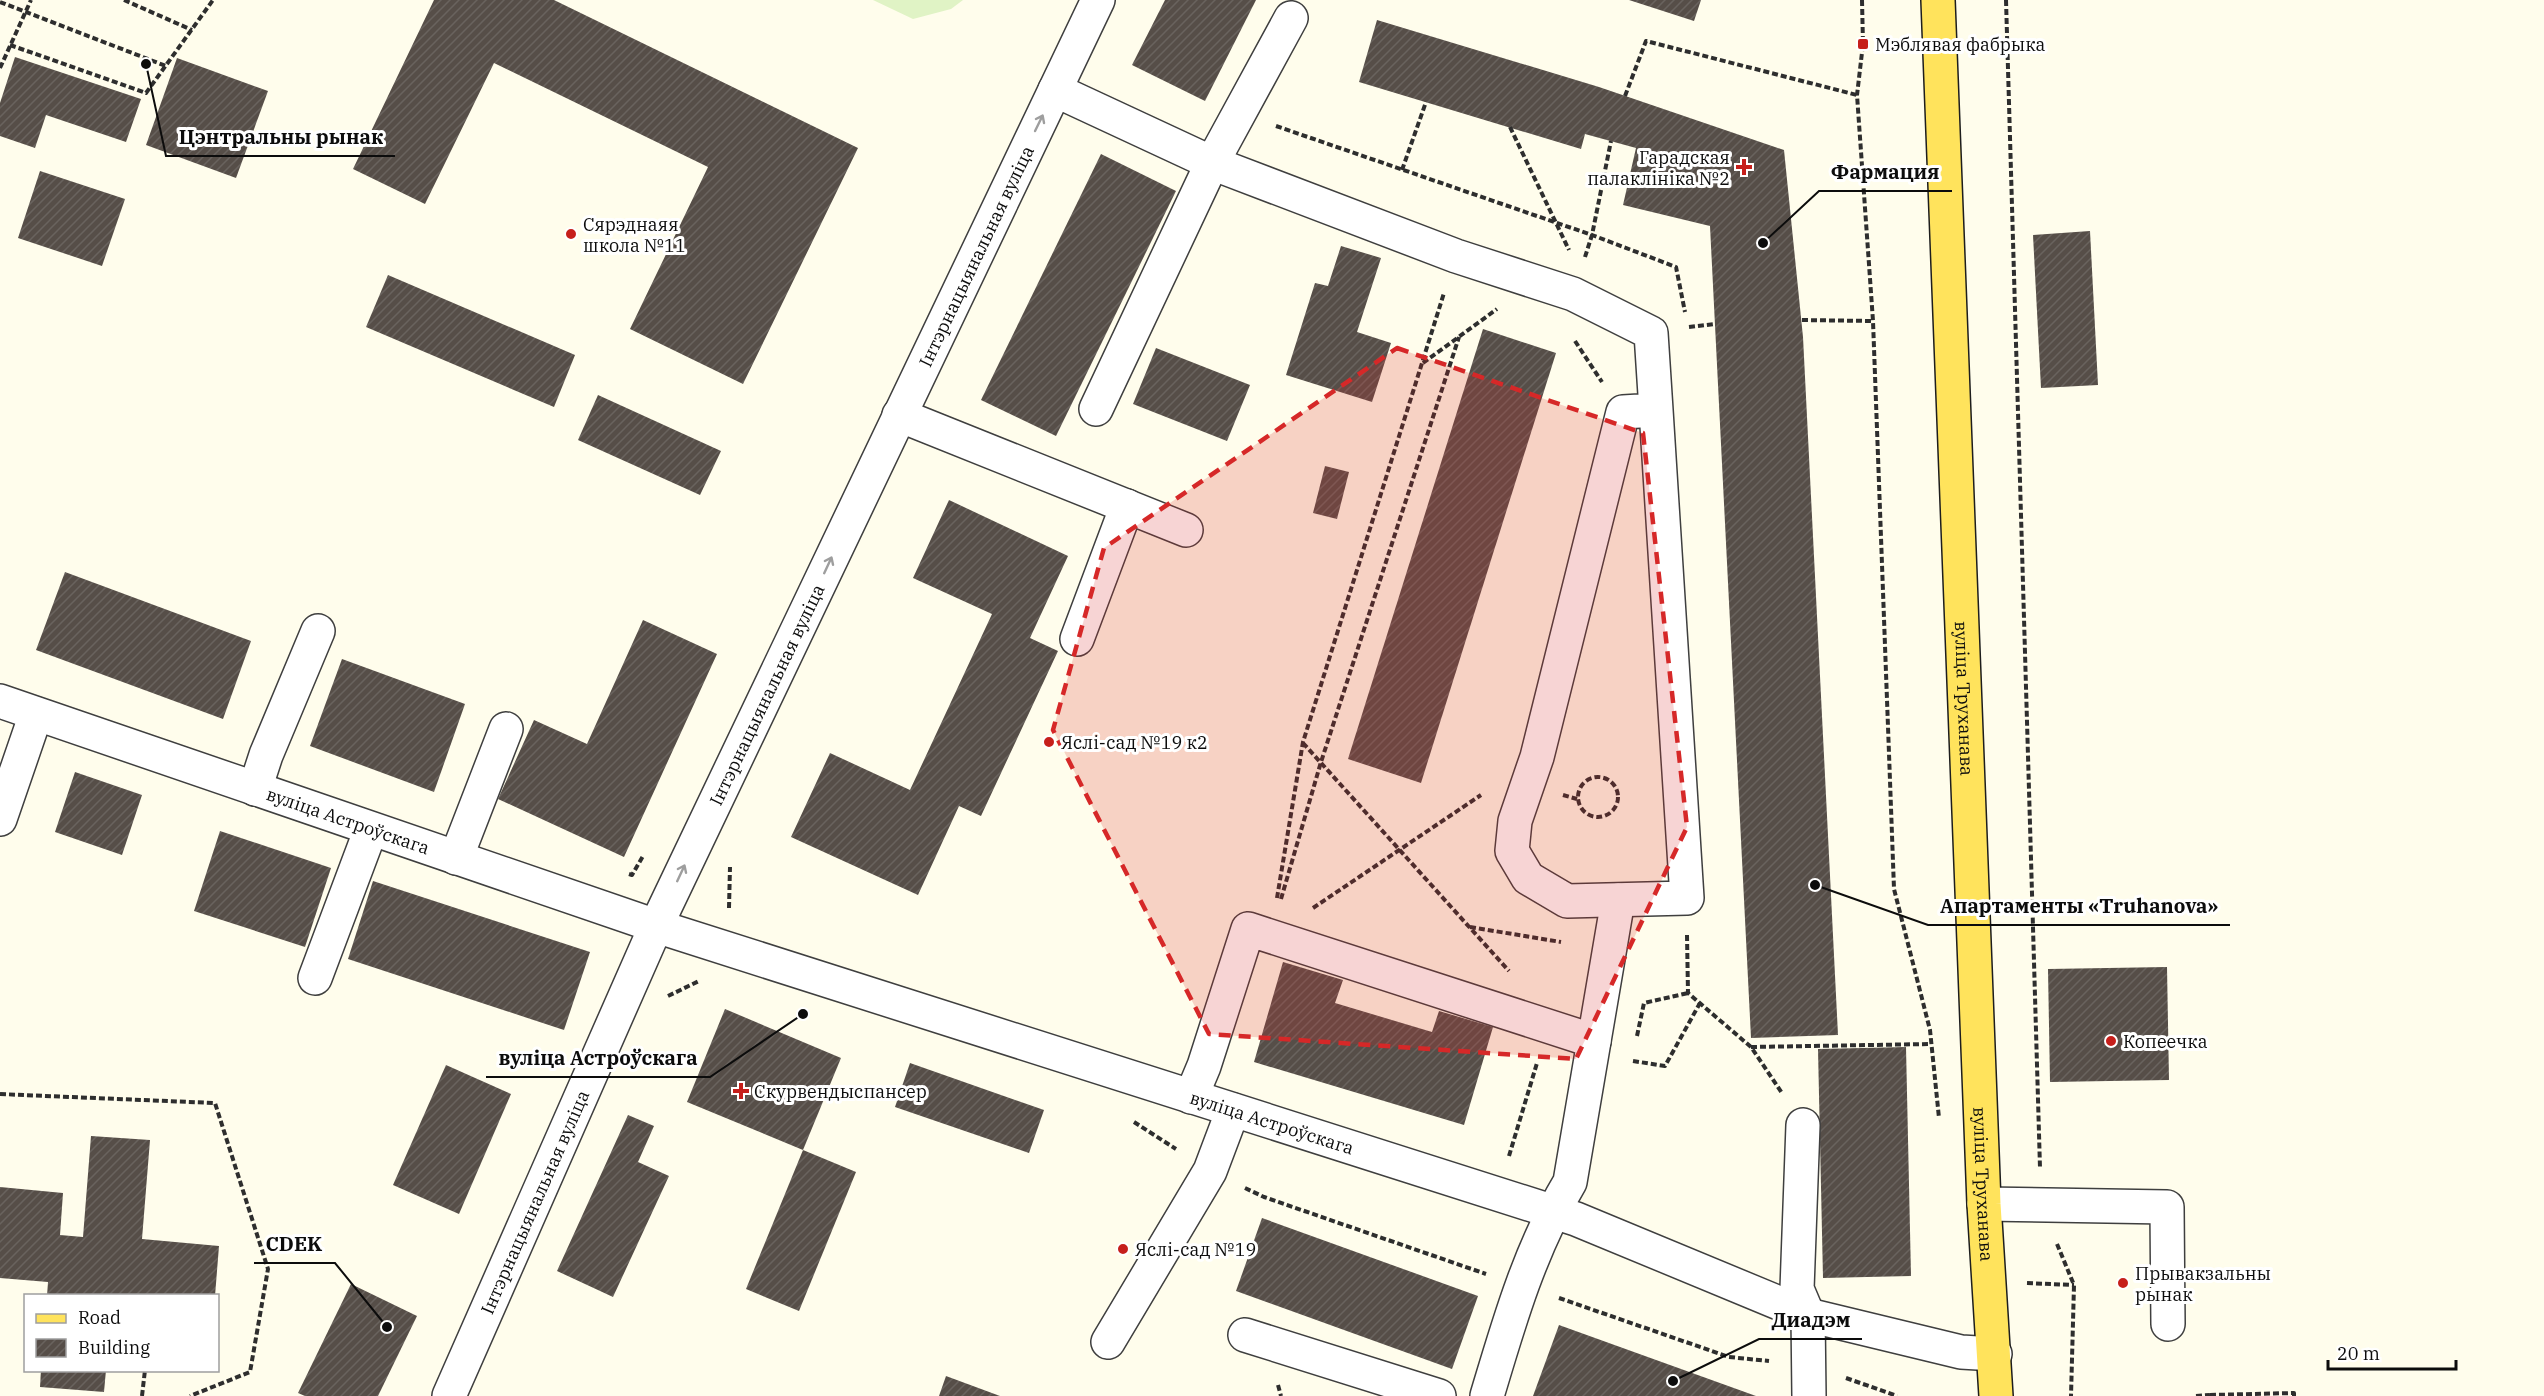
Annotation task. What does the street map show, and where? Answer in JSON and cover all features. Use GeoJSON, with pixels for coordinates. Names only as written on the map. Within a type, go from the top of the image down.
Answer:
{"type":"FeatureCollection","features":[{"type":"Feature","properties":{"kind":"main road","name":"вуліца Труханава"},"geometry":{"type":"LineString","coordinates":[[1938,0],[1984,1204],[1996,1396]]}},
{"type":"Feature","properties":{"kind":"street","name":"Інтэрнацыянальная вуліца"},"geometry":{"type":"LineString","coordinates":[[449,1396],[656,926],[1098,0]]}},
{"type":"Feature","properties":{"kind":"street"},"geometry":{"type":"LineString","coordinates":[[1096,409],[1212,163],[1291,18]]}},
{"type":"Feature","properties":{"kind":"street"},"geometry":{"type":"LineString","coordinates":[[1055,90],[1212,163],[1456,256],[1535,281],[1576,283],[1651,333],[1656,410],[1687,898],[1567,901],[1528,878],[1512,851],[1515,821],[1537,757],[1623,412],[1656,410]]}},
{"type":"Feature","properties":{"kind":"street"},"geometry":{"type":"LineString","coordinates":[[899,416],[1186,530]]}},
{"type":"Feature","properties":{"kind":"street"},"geometry":{"type":"LineString","coordinates":[[1077,639],[1127,506]]}},
{"type":"Feature","properties":{"kind":"street"},"geometry":{"type":"LineString","coordinates":[[255,789],[266,755],[318,631]]}},
{"type":"Feature","properties":{"kind":"street","name":"вуліца Астроўскага"},"geometry":{"type":"LineString","coordinates":[[0,701],[656,926],[1552,1212],[1808,1315],[1961,1352],[1995,1354]]}},
{"type":"Feature","properties":{"kind":"street"},"geometry":{"type":"LineString","coordinates":[[0,819],[36,714]]}},
{"type":"Feature","properties":{"kind":"street"},"geometry":{"type":"LineString","coordinates":[[456,858],[506,729]]}},
{"type":"Feature","properties":{"kind":"street"},"geometry":{"type":"LineString","coordinates":[[315,978],[371,829]]}},
{"type":"Feature","properties":{"kind":"street"},"geometry":{"type":"LineString","coordinates":[[1486,1396],[1520,1285],[1552,1212],[1570,1182],[1618,900]]}},
{"type":"Feature","properties":{"kind":"street"},"geometry":{"type":"LineString","coordinates":[[1191,1097],[1204,1066],[1248,929],[1594,1041]]}},
{"type":"Feature","properties":{"kind":"street"},"geometry":{"type":"LineString","coordinates":[[1108,1342],[1210,1172],[1233,1110]]}},
{"type":"Feature","properties":{"kind":"street"},"geometry":{"type":"LineString","coordinates":[[1803,1125],[1797,1289],[1808,1315],[1810,1381]]}},
{"type":"Feature","properties":{"kind":"street"},"geometry":{"type":"LineString","coordinates":[[1984,1204],[2167,1206],[2169,1324]]}},
{"type":"Feature","properties":{"kind":"street"},"geometry":{"type":"LineString","coordinates":[[1245,1335],[1439,1396]]}},
{"type":"Feature","properties":{"kind":"path"},"geometry":{"type":"LineString","coordinates":[[0,68],[32,0]]}},
{"type":"Feature","properties":{"kind":"path"},"geometry":{"type":"LineString","coordinates":[[124,0],[192,30]]}},
{"type":"Feature","properties":{"kind":"path"},"geometry":{"type":"LineString","coordinates":[[10,45],[146,93],[213,0]]}},
{"type":"Feature","properties":{"kind":"path"},"geometry":{"type":"LineString","coordinates":[[1862,0],[1863,44],[1857,95],[1873,321],[1894,889],[1930,1030],[1940,1126]]}},
{"type":"Feature","properties":{"kind":"path"},"geometry":{"type":"LineString","coordinates":[[2006,0],[2041,1204],[2074,1285],[2071,1396]]}},
{"type":"Feature","properties":{"kind":"path"},"geometry":{"type":"LineString","coordinates":[[0,2],[25,14],[166,66]]}},
{"type":"Feature","properties":{"kind":"path"},"geometry":{"type":"LineString","coordinates":[[1625,96],[1646,41],[1857,95]]}},
{"type":"Feature","properties":{"kind":"path"},"geometry":{"type":"LineString","coordinates":[[1402,170],[1426,102]]}},
{"type":"Feature","properties":{"kind":"path"},"geometry":{"type":"LineString","coordinates":[[1239,113],[1676,267],[1688,327]]}},
{"type":"Feature","properties":{"kind":"path"},"geometry":{"type":"LineString","coordinates":[[1510,127],[1556,224],[1576,283]]}},
{"type":"Feature","properties":{"kind":"path"},"geometry":{"type":"LineString","coordinates":[[1576,283],[1592,236],[1611,141]]}},
{"type":"Feature","properties":{"kind":"path"},"geometry":{"type":"LineString","coordinates":[[1270,937],[1302,742],[1456,256]]}},
{"type":"Feature","properties":{"kind":"path"},"geometry":{"type":"LineString","coordinates":[[1422,364],[1535,281]]}},
{"type":"Feature","properties":{"kind":"path"},"geometry":{"type":"LineString","coordinates":[[1802,320],[1873,321]]}},
{"type":"Feature","properties":{"kind":"path"},"geometry":{"type":"LineString","coordinates":[[1270,937],[1321,762],[1459,337]]}},
{"type":"Feature","properties":{"kind":"path"},"geometry":{"type":"LineString","coordinates":[[1573,338],[1623,412]]}},
{"type":"Feature","properties":{"kind":"path"},"geometry":{"type":"LineString","coordinates":[[1302,742],[1515,978]]}},
{"type":"Feature","properties":{"kind":"path"},"geometry":{"type":"LineString","coordinates":[[1596,776],[1607,778],[1615,786],[1618,796],[1617,806],[1609,814],[1599,818],[1589,816],[1580,809],[1577,799],[1579,788],[1586,780],[1596,776]]}},
{"type":"Feature","properties":{"kind":"path"},"geometry":{"type":"LineString","coordinates":[[1270,937],[1488,790]]}},
{"type":"Feature","properties":{"kind":"path"},"geometry":{"type":"LineString","coordinates":[[1687,898],[1688,993],[1751,1047],[1803,1125]]}},
{"type":"Feature","properties":{"kind":"path"},"geometry":{"type":"LineString","coordinates":[[1470,927],[1610,950]]}},
{"type":"Feature","properties":{"kind":"path"},"geometry":{"type":"LineString","coordinates":[[1637,1037],[1644,1003],[1688,993]]}},
{"type":"Feature","properties":{"kind":"path"},"geometry":{"type":"LineString","coordinates":[[1630,1072],[1633,1060],[1665,1065],[1700,1003]]}},
{"type":"Feature","properties":{"kind":"path"},"geometry":{"type":"LineString","coordinates":[[1507,1162],[1548,1025]]}},
{"type":"Feature","properties":{"kind":"path"},"geometry":{"type":"LineString","coordinates":[[1751,1047],[1931,1044]]}},
{"type":"Feature","properties":{"kind":"path"},"geometry":{"type":"LineString","coordinates":[[0,1094],[215,1103],[268,1269],[250,1372],[190,1396]]}},
{"type":"Feature","properties":{"kind":"path"},"geometry":{"type":"LineString","coordinates":[[1130,1119],[1210,1172],[1264,1197],[1729,1357],[1810,1381],[1897,1396]]}},
{"type":"Feature","properties":{"kind":"path"},"geometry":{"type":"LineString","coordinates":[[142,1396],[145,1372]]}},
{"type":"Feature","properties":{"kind":"path"},"geometry":{"type":"LineString","coordinates":[[2196,1396],[2294,1393],[2294,1396]]}},
{"type":"Feature","properties":{"kind":"highlighted area"},"geometry":{"type":"Polygon","coordinates":[[[1397,348],[1643,433],[1687,827],[1576,1059],[1209,1034],[1053,730],[1104,548],[1397,348]]]}},
{"type":"Feature","properties":{"kind":"green space"},"geometry":{"type":"Polygon","coordinates":[[[873,0],[963,0],[951,9],[913,19],[873,0]]]}},
{"type":"Feature","properties":{"kind":"building"},"geometry":{"type":"Polygon","coordinates":[[[434,0],[554,0],[858,148],[743,384],[630,329],[708,167],[494,63],[425,204],[353,169],[434,0]]]}},
{"type":"Feature","properties":{"kind":"building"},"geometry":{"type":"Polygon","coordinates":[[[1165,0],[1256,0],[1205,101],[1132,65],[1165,0]]]}},
{"type":"Feature","properties":{"kind":"building"},"geometry":{"type":"Polygon","coordinates":[[[1629,0],[1701,0],[1694,21],[1629,0]]]}},
{"type":"Feature","properties":{"kind":"building"},"geometry":{"type":"Polygon","coordinates":[[[1377,20],[1599,87],[1784,150],[1803,337],[1838,1035],[1751,1038],[1710,226],[1623,205],[1636,148],[1585,134],[1581,149],[1359,82],[1377,20]]]}},
{"type":"Feature","properties":{"kind":"building"},"geometry":{"type":"Polygon","coordinates":[[[15,57],[141,99],[126,142],[46,115],[35,148],[0,136],[0,103],[15,57]]]}},
{"type":"Feature","properties":{"kind":"building"},"geometry":{"type":"Polygon","coordinates":[[[177,58],[268,91],[236,178],[146,145],[177,58]]]}},
{"type":"Feature","properties":{"kind":"building"},"geometry":{"type":"Polygon","coordinates":[[[1101,154],[1176,191],[1056,436],[981,400],[1101,154]]]}},
{"type":"Feature","properties":{"kind":"building"},"geometry":{"type":"Polygon","coordinates":[[[40,171],[125,199],[102,266],[18,238],[40,171]]]}},
{"type":"Feature","properties":{"kind":"building"},"geometry":{"type":"Polygon","coordinates":[[[2090,231],[2098,385],[2041,388],[2033,235],[2090,231]]]}},
{"type":"Feature","properties":{"kind":"building"},"geometry":{"type":"Polygon","coordinates":[[[1341,246],[1381,258],[1357,332],[1391,343],[1372,402],[1286,375],[1315,283],[1328,286],[1341,246]]]}},
{"type":"Feature","properties":{"kind":"building"},"geometry":{"type":"Polygon","coordinates":[[[388,275],[575,355],[554,407],[366,327],[388,275]]]}},
{"type":"Feature","properties":{"kind":"building"},"geometry":{"type":"Polygon","coordinates":[[[1483,329],[1556,353],[1421,783],[1348,759],[1483,329]]]}},
{"type":"Feature","properties":{"kind":"building"},"geometry":{"type":"Polygon","coordinates":[[[1156,348],[1250,385],[1227,441],[1133,404],[1156,348]]]}},
{"type":"Feature","properties":{"kind":"building"},"geometry":{"type":"Polygon","coordinates":[[[598,395],[721,451],[700,495],[578,440],[598,395]]]}},
{"type":"Feature","properties":{"kind":"building"},"geometry":{"type":"Polygon","coordinates":[[[1325,466],[1349,472],[1337,519],[1313,513],[1325,466]]]}},
{"type":"Feature","properties":{"kind":"building"},"geometry":{"type":"Polygon","coordinates":[[[949,500],[1068,556],[1030,638],[1058,651],[981,816],[959,806],[918,895],[791,837],[830,753],[910,790],[992,614],[913,578],[949,500]]]}},
{"type":"Feature","properties":{"kind":"building"},"geometry":{"type":"Polygon","coordinates":[[[65,572],[251,641],[223,719],[36,650],[65,572]]]}},
{"type":"Feature","properties":{"kind":"building"},"geometry":{"type":"Polygon","coordinates":[[[643,620],[717,654],[624,857],[498,799],[534,720],[587,744],[643,620]]]}},
{"type":"Feature","properties":{"kind":"building"},"geometry":{"type":"Polygon","coordinates":[[[342,659],[465,704],[434,792],[310,746],[342,659]]]}},
{"type":"Feature","properties":{"kind":"building"},"geometry":{"type":"Polygon","coordinates":[[[75,772],[142,795],[122,855],[55,832],[75,772]]]}},
{"type":"Feature","properties":{"kind":"building"},"geometry":{"type":"Polygon","coordinates":[[[220,831],[331,868],[305,947],[194,911],[220,831]]]}},
{"type":"Feature","properties":{"kind":"building"},"geometry":{"type":"Polygon","coordinates":[[[373,881],[590,952],[564,1030],[348,959],[373,881]]]}},
{"type":"Feature","properties":{"kind":"building"},"geometry":{"type":"Polygon","coordinates":[[[1283,962],[1343,980],[1335,1003],[1432,1032],[1439,1011],[1493,1027],[1464,1125],[1254,1062],[1283,962]]]}},
{"type":"Feature","properties":{"kind":"building"},"geometry":{"type":"Polygon","coordinates":[[[2167,967],[2169,1080],[2050,1082],[2048,969],[2167,967]]]}},
{"type":"Feature","properties":{"kind":"building"},"geometry":{"type":"Polygon","coordinates":[[[725,1009],[841,1058],[803,1150],[687,1102],[725,1009]]]}},
{"type":"Feature","properties":{"kind":"building"},"geometry":{"type":"Polygon","coordinates":[[[1906,1047],[1911,1276],[1823,1278],[1818,1049],[1906,1047]]]}},
{"type":"Feature","properties":{"kind":"building"},"geometry":{"type":"Polygon","coordinates":[[[910,1063],[1044,1110],[1029,1153],[895,1107],[910,1063]]]}},
{"type":"Feature","properties":{"kind":"building"},"geometry":{"type":"Polygon","coordinates":[[[446,1065],[511,1094],[459,1214],[393,1185],[446,1065]]]}},
{"type":"Feature","properties":{"kind":"building"},"geometry":{"type":"Polygon","coordinates":[[[628,1115],[654,1126],[638,1162],[669,1176],[613,1297],[557,1271],[628,1115]]]}},
{"type":"Feature","properties":{"kind":"building"},"geometry":{"type":"Polygon","coordinates":[[[91,1136],[150,1140],[142,1239],[219,1246],[215,1294],[47,1294],[48,1282],[0,1278],[0,1187],[63,1193],[60,1235],[83,1237],[91,1136]]]}},
{"type":"Feature","properties":{"kind":"building"},"geometry":{"type":"Polygon","coordinates":[[[803,1150],[856,1172],[799,1311],[746,1289],[803,1150]]]}},
{"type":"Feature","properties":{"kind":"building"},"geometry":{"type":"Polygon","coordinates":[[[1262,1218],[1478,1296],[1452,1369],[1236,1291],[1262,1218]]]}},
{"type":"Feature","properties":{"kind":"building"},"geometry":{"type":"Polygon","coordinates":[[[351,1284],[417,1316],[378,1396],[305,1396],[298,1393],[351,1284]]]}},
{"type":"Feature","properties":{"kind":"building"},"geometry":{"type":"Polygon","coordinates":[[[1559,1325],[1756,1396],[1533,1396],[1559,1325]]]}},
{"type":"Feature","properties":{"kind":"building"},"geometry":{"type":"Polygon","coordinates":[[[41,1372],[106,1372],[104,1392],[40,1387],[41,1372]]]}},
{"type":"Feature","properties":{"kind":"building"},"geometry":{"type":"Polygon","coordinates":[[[946,1376],[1000,1396],[939,1396],[946,1376]]]}},
{"type":"Feature","properties":{"kind":"place","name":"Мэблявая фабрыка"},"geometry":{"type":"Point","coordinates":[1863,44]}},
{"type":"Feature","properties":{"kind":"place","name":"Цэнтральны рынак"},"geometry":{"type":"Point","coordinates":[146,64]}},
{"type":"Feature","properties":{"kind":"place","name":"Гарадская палаклініка №2"},"geometry":{"type":"Point","coordinates":[1744,167]}},
{"type":"Feature","properties":{"kind":"place","name":"Сярэднаяя школа №11"},"geometry":{"type":"Point","coordinates":[571,234]}},
{"type":"Feature","properties":{"kind":"place","name":"Фармация"},"geometry":{"type":"Point","coordinates":[1763,243]}},
{"type":"Feature","properties":{"kind":"place","name":"Яслі-сад №19 к2"},"geometry":{"type":"Point","coordinates":[1049,742]}},
{"type":"Feature","properties":{"kind":"place","name":"Апартаменты «Truhanova»"},"geometry":{"type":"Point","coordinates":[1815,885]}},
{"type":"Feature","properties":{"kind":"place","name":"вуліца Астроўскага"},"geometry":{"type":"Point","coordinates":[803,1014]}},
{"type":"Feature","properties":{"kind":"place","name":"Копеечка"},"geometry":{"type":"Point","coordinates":[2111,1041]}},
{"type":"Feature","properties":{"kind":"place","name":"Скурвендыспансер"},"geometry":{"type":"Point","coordinates":[741,1091]}},
{"type":"Feature","properties":{"kind":"place","name":"Яслі-сад №19"},"geometry":{"type":"Point","coordinates":[1123,1249]}},
{"type":"Feature","properties":{"kind":"place","name":"Прывакзальны рынак"},"geometry":{"type":"Point","coordinates":[2123,1283]}},
{"type":"Feature","properties":{"kind":"place","name":"CDEK"},"geometry":{"type":"Point","coordinates":[387,1327]}},
{"type":"Feature","properties":{"kind":"place","name":"Диадэм"},"geometry":{"type":"Point","coordinates":[1673,1381]}}]}
